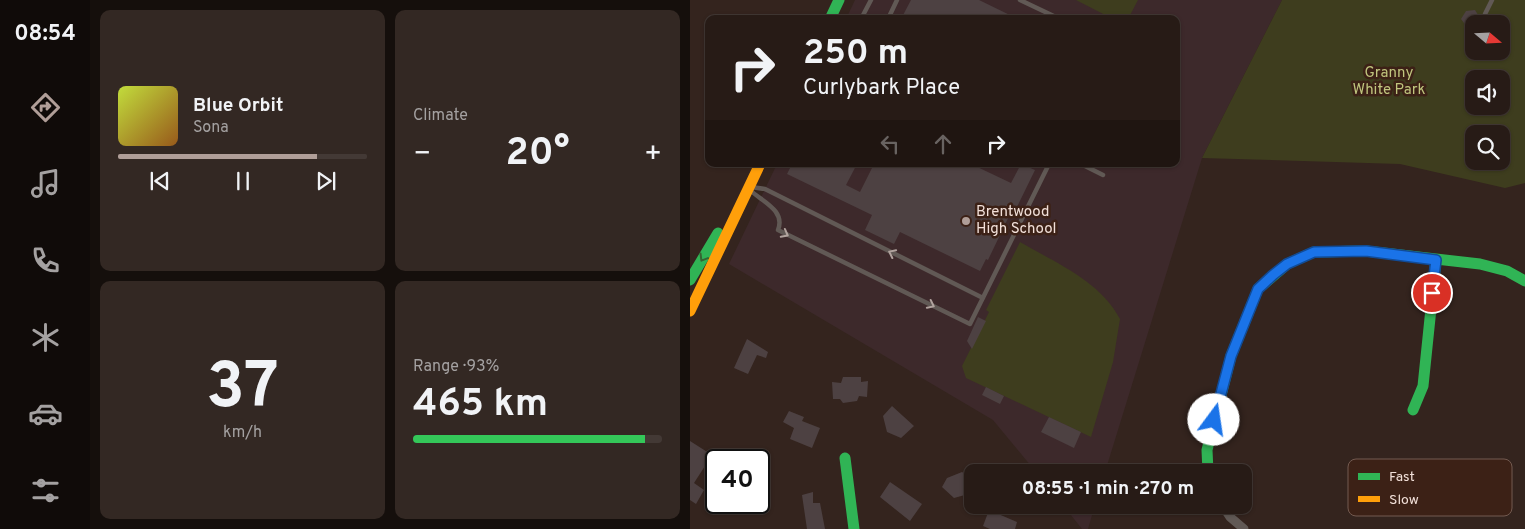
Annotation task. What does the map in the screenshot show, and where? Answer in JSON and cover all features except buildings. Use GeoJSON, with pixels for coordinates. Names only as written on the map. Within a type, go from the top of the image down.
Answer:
{"type":"FeatureCollection","features":[{"type":"Feature","properties":{"kind":"street"},"geometry":{"type":"LineString","coordinates":[[832,15],[839,0]]}},
{"type":"Feature","properties":{"kind":"street"},"geometry":{"type":"LineString","coordinates":[[690,311],[758,167]]}},
{"type":"Feature","properties":{"kind":"street"},"geometry":{"type":"LineString","coordinates":[[690,280],[748,187]]}},
{"type":"Feature","properties":{"kind":"street"},"geometry":{"type":"LineString","coordinates":[[1208,464],[1207,450],[1231,356],[1258,289],[1287,264],[1314,252],[1366,251],[1480,264],[1507,271],[1525,281]]}},
{"type":"Feature","properties":{"kind":"street"},"geometry":{"type":"LineString","coordinates":[[1413,410],[1423,386],[1436,260]]}},
{"type":"Feature","properties":{"kind":"street"},"geometry":{"type":"LineString","coordinates":[[845,458],[854,529]]}},
{"type":"Feature","properties":{"kind":"street"},"geometry":{"type":"LineString","coordinates":[[1228,514],[1244,529]]}},
{"type":"Feature","properties":{"kind":"lane"},"geometry":{"type":"LineString","coordinates":[[863,15],[871,0]]}},
{"type":"Feature","properties":{"kind":"lane"},"geometry":{"type":"LineString","coordinates":[[890,15],[897,0]]}},
{"type":"Feature","properties":{"kind":"lane"},"geometry":{"type":"LineString","coordinates":[[1020,0],[1052,15]]}},
{"type":"Feature","properties":{"kind":"lane"},"geometry":{"type":"LineString","coordinates":[[1485,14],[1492,0]]}},
{"type":"Feature","properties":{"kind":"lane"},"geometry":{"type":"LineString","coordinates":[[748,187],[760,200],[776,212],[780,221],[778,230],[970,324],[1048,167]]}},
{"type":"Feature","properties":{"kind":"lane"},"geometry":{"type":"LineString","coordinates":[[1087,167],[1103,175]]}},
{"type":"Feature","properties":{"kind":"lane"},"geometry":{"type":"LineString","coordinates":[[748,187],[765,190],[983,298]]}},
{"type":"Feature","properties":{"kind":"shaded area","name":"Brentwood High School"},"geometry":{"type":"Polygon","coordinates":[[[855,0],[1282,0],[1202,158],[1107,464],[1029,464],[993,420],[729,264],[776,167],[1180,167],[1180,15],[848,15],[855,0]]]}},
{"type":"Feature","properties":{"kind":"shaded area"},"geometry":{"type":"Polygon","coordinates":[[[1070,514],[1092,514],[1088,529],[1082,529],[1070,514]]]}},
{"type":"Feature","properties":{"kind":"green space"},"geometry":{"type":"Polygon","coordinates":[[[1076,0],[1138,0],[1130,15],[1105,15],[1076,0]]]}},
{"type":"Feature","properties":{"kind":"green space","name":"Granny White Park"},"geometry":{"type":"Polygon","coordinates":[[[1282,0],[1525,0],[1525,183],[1505,188],[1400,164],[1202,158],[1282,0]]]}},
{"type":"Feature","properties":{"kind":"green space"},"geometry":{"type":"Polygon","coordinates":[[[1020,242],[1089,283],[1101,294],[1120,319],[1113,362],[1091,437],[966,378],[962,366],[989,312],[986,310],[1020,242]]]}},
{"type":"Feature","properties":{"kind":"traffic: fast"},"geometry":{"type":"LineString","coordinates":[[832,15],[839,0]]}},
{"type":"Feature","properties":{"kind":"traffic: fast"},"geometry":{"type":"LineString","coordinates":[[690,280],[718,233]]}},
{"type":"Feature","properties":{"kind":"traffic: fast"},"geometry":{"type":"LineString","coordinates":[[1208,464],[1207,450],[1231,356],[1258,289],[1287,264],[1314,252],[1366,251],[1480,264],[1507,271],[1525,281]]}},
{"type":"Feature","properties":{"kind":"traffic: fast"},"geometry":{"type":"LineString","coordinates":[[1413,410],[1423,386],[1436,260]]}},
{"type":"Feature","properties":{"kind":"traffic: fast"},"geometry":{"type":"LineString","coordinates":[[845,458],[854,529]]}},
{"type":"Feature","properties":{"kind":"traffic: slow"},"geometry":{"type":"LineString","coordinates":[[690,311],[759,167]]}},
{"type":"Feature","properties":{"kind":"place","name":"Brentwood High School"},"geometry":{"type":"Point","coordinates":[966,221]}},
{"type":"Feature","properties":{"kind":"route"},"geometry":{"type":"LineString","coordinates":[[1214,420],[1231,356],[1258,289],[1287,264],[1314,252],[1366,251],[1436,260],[1432,293]]}}]}
